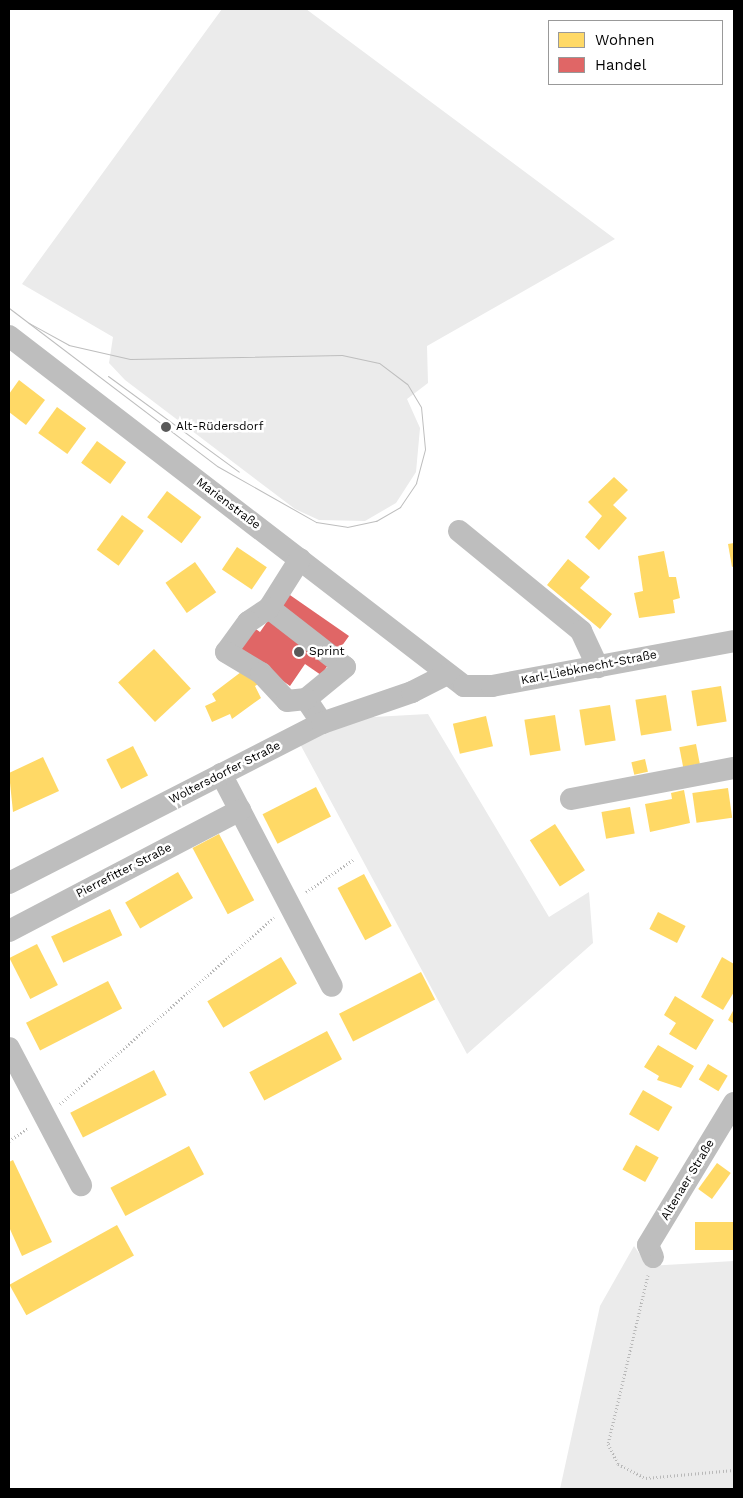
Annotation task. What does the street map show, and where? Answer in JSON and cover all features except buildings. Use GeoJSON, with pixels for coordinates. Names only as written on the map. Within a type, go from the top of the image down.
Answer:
{"type":"FeatureCollection","features":[{"type":"Feature","properties":{"kind":"street","name":"Marienstraße"},"geometry":{"type":"LineString","coordinates":[[9,336],[300,559],[446,675]]}},
{"type":"Feature","properties":{"kind":"street"},"geometry":{"type":"LineString","coordinates":[[459,531],[581,631],[598,667]]}},
{"type":"Feature","properties":{"kind":"street"},"geometry":{"type":"LineString","coordinates":[[269,608],[345,667],[306,699],[287,701],[261,673],[226,652],[248,622],[269,608],[300,559]]}},
{"type":"Feature","properties":{"kind":"street","name":"Karl-Liebknecht-Straße"},"geometry":{"type":"LineString","coordinates":[[446,675],[464,686],[492,686],[734,641]]}},
{"type":"Feature","properties":{"kind":"street","name":"Woltersdorfer Straße"},"geometry":{"type":"LineString","coordinates":[[9,883],[322,723],[412,692],[446,675]]}},
{"type":"Feature","properties":{"kind":"street"},"geometry":{"type":"LineString","coordinates":[[306,699],[322,723]]}},
{"type":"Feature","properties":{"kind":"street"},"geometry":{"type":"LineString","coordinates":[[571,799],[734,768]]}},
{"type":"Feature","properties":{"kind":"street"},"geometry":{"type":"LineString","coordinates":[[221,774],[332,986]]}},
{"type":"Feature","properties":{"kind":"street","name":"Pierrefitter Straße"},"geometry":{"type":"LineString","coordinates":[[9,931],[240,810]]}},
{"type":"Feature","properties":{"kind":"street"},"geometry":{"type":"LineString","coordinates":[[9,1048],[81,1184]]}},
{"type":"Feature","properties":{"kind":"street","name":"Altenaer Straße"},"geometry":{"type":"LineString","coordinates":[[653,1257],[648,1244],[734,1103]]}},
{"type":"Feature","properties":{"kind":"path"},"geometry":{"type":"LineString","coordinates":[[9,1141],[45,1116],[289,904],[354,859]]}},
{"type":"Feature","properties":{"kind":"path"},"geometry":{"type":"LineString","coordinates":[[653,1257],[608,1444],[618,1464],[646,1478],[734,1470]]}},
{"type":"Feature","properties":{"kind":"shaded area"},"geometry":{"type":"Polygon","coordinates":[[[222,9],[306,9],[615,239],[427,346],[428,383],[407,399],[420,428],[416,472],[396,503],[365,521],[319,520],[295,509],[125,380],[109,363],[113,337],[22,284],[222,9]]]}},
{"type":"Feature","properties":{"kind":"shaded area"},"geometry":{"type":"Polygon","coordinates":[[[428,714],[549,917],[589,892],[593,943],[467,1054],[300,744],[355,718],[428,714]]]}},
{"type":"Feature","properties":{"kind":"shaded area"},"geometry":{"type":"Polygon","coordinates":[[[634,1246],[648,1266],[734,1261],[734,1489],[560,1489],[600,1306],[634,1246]]]}},
{"type":"Feature","properties":{"kind":"tram line"},"geometry":{"type":"LineString","coordinates":[[9,308],[217,466],[316,522],[347,527],[376,521],[400,507],[416,483],[425,449],[421,407],[407,384],[379,363],[342,355],[130,359],[69,345],[29,323]]}},
{"type":"Feature","properties":{"kind":"tram line"},"geometry":{"type":"LineString","coordinates":[[108,376],[239,472]]}},
{"type":"Feature","properties":{"kind":"place","name":"Alt-Rüdersdorf"},"geometry":{"type":"Point","coordinates":[166,427]}},
{"type":"Feature","properties":{"kind":"place","name":"Sprint"},"geometry":{"type":"Point","coordinates":[299,652]}}]}
